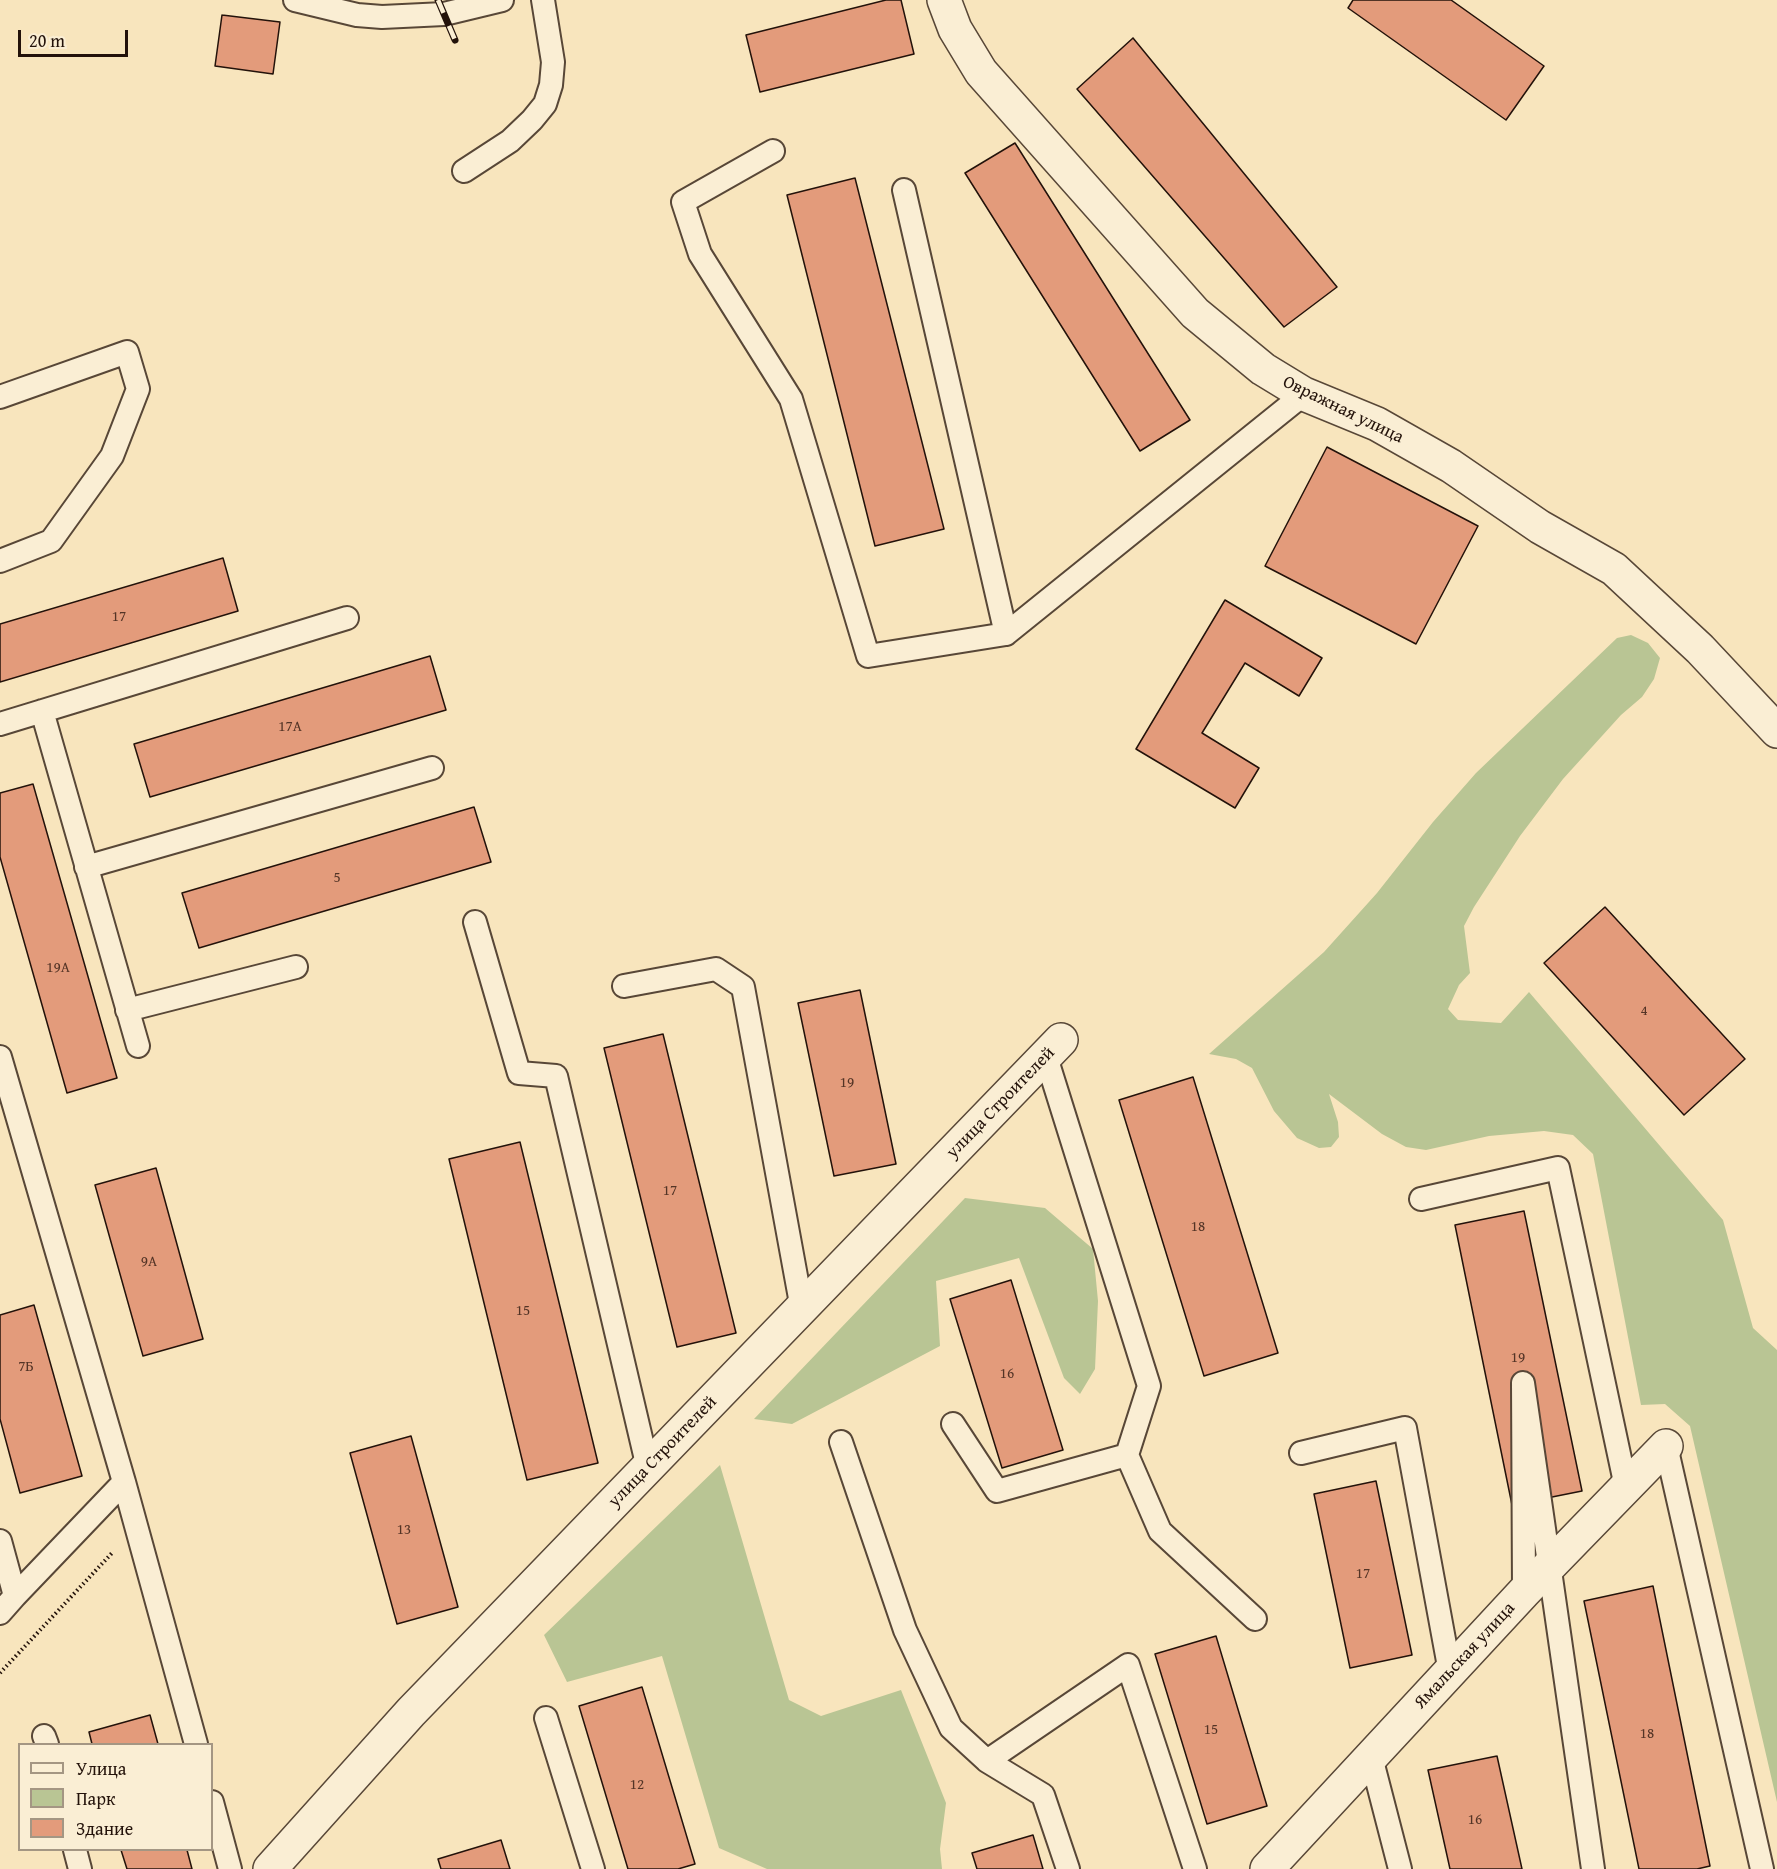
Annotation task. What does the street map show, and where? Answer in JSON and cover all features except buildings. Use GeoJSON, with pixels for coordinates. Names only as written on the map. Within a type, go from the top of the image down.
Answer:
{"type":"FeatureCollection","features":[{"type":"Feature","properties":{"kind":"street","name":"Овражная улица"},"geometry":{"type":"LineString","coordinates":[[944,0],[955,29],[981,72],[1195,313],[1263,369],[1304,394],[1377,424],[1424,450],[1540,527],[1614,569],[1700,650],[1777,731]]}},
{"type":"Feature","properties":{"kind":"street","name":"улица Строителей"},"geometry":{"type":"LineString","coordinates":[[270,1869],[411,1712],[1054,1049]]}},
{"type":"Feature","properties":{"kind":"street","name":"Ямальская улица"},"geometry":{"type":"LineString","coordinates":[[1267,1869],[1524,1592],[1666,1446]]}},
{"type":"Feature","properties":{"kind":"lane"},"geometry":{"type":"LineString","coordinates":[[295,0],[357,15],[382,17],[444,14],[502,0]]}},
{"type":"Feature","properties":{"kind":"lane"},"geometry":{"type":"LineString","coordinates":[[464,171],[510,141],[545,104],[551,85],[553,62],[543,0]]}},
{"type":"Feature","properties":{"kind":"lane"},"geometry":{"type":"LineString","coordinates":[[773,151],[682,202],[700,254],[791,399],[868,656],[1006,634],[1304,394]]}},
{"type":"Feature","properties":{"kind":"lane"},"geometry":{"type":"LineString","coordinates":[[904,190],[1006,634]]}},
{"type":"Feature","properties":{"kind":"lane"},"geometry":{"type":"LineString","coordinates":[[0,397],[127,351],[138,388],[112,456],[51,541],[0,561]]}},
{"type":"Feature","properties":{"kind":"lane"},"geometry":{"type":"LineString","coordinates":[[0,724],[347,618]]}},
{"type":"Feature","properties":{"kind":"lane"},"geometry":{"type":"LineString","coordinates":[[42,711],[138,1046]]}},
{"type":"Feature","properties":{"kind":"lane"},"geometry":{"type":"LineString","coordinates":[[86,867],[432,768]]}},
{"type":"Feature","properties":{"kind":"lane"},"geometry":{"type":"LineString","coordinates":[[475,922],[519,1073],[556,1076],[648,1468]]}},
{"type":"Feature","properties":{"kind":"lane"},"geometry":{"type":"LineString","coordinates":[[127,1010],[296,967]]}},
{"type":"Feature","properties":{"kind":"lane"},"geometry":{"type":"LineString","coordinates":[[624,987],[716,969],[743,987],[802,1309]]}},
{"type":"Feature","properties":{"kind":"lane"},"geometry":{"type":"LineString","coordinates":[[1054,1049],[1149,1386],[1127,1455],[1160,1531],[1255,1619]]}},
{"type":"Feature","properties":{"kind":"lane"},"geometry":{"type":"LineString","coordinates":[[0,1057],[137,1527],[196,1743]]}},
{"type":"Feature","properties":{"kind":"lane"},"geometry":{"type":"LineString","coordinates":[[1421,1200],[1558,1168],[1626,1487]]}},
{"type":"Feature","properties":{"kind":"lane"},"geometry":{"type":"LineString","coordinates":[[1524,1592],[1523,1383],[1593,1869]]}},
{"type":"Feature","properties":{"kind":"lane"},"geometry":{"type":"LineString","coordinates":[[953,1424],[997,1491],[1127,1455]]}},
{"type":"Feature","properties":{"kind":"lane"},"geometry":{"type":"LineString","coordinates":[[1301,1453],[1405,1428],[1450,1672]]}},
{"type":"Feature","properties":{"kind":"lane"},"geometry":{"type":"LineString","coordinates":[[841,1442],[905,1630],[951,1728],[987,1761],[1043,1795],[1068,1869]]}},
{"type":"Feature","properties":{"kind":"lane"},"geometry":{"type":"LineString","coordinates":[[1666,1446],[1762,1869]]}},
{"type":"Feature","properties":{"kind":"lane"},"geometry":{"type":"LineString","coordinates":[[7,1605],[124,1482]]}},
{"type":"Feature","properties":{"kind":"lane"},"geometry":{"type":"LineString","coordinates":[[0,1541],[7,1605]]}},
{"type":"Feature","properties":{"kind":"lane"},"geometry":{"type":"LineString","coordinates":[[987,1761],[1128,1665],[1195,1869]]}},
{"type":"Feature","properties":{"kind":"lane"},"geometry":{"type":"LineString","coordinates":[[546,1718],[593,1869]]}},
{"type":"Feature","properties":{"kind":"lane"},"geometry":{"type":"LineString","coordinates":[[1371,1757],[1400,1869]]}},
{"type":"Feature","properties":{"kind":"lane"},"geometry":{"type":"LineString","coordinates":[[213,1806],[230,1869]]}},
{"type":"Feature","properties":{"kind":"lane"},"geometry":{"type":"LineString","coordinates":[[75,1851],[80,1869]]}},
{"type":"Feature","properties":{"kind":"path"},"geometry":{"type":"LineString","coordinates":[[0,1673],[137,1527]]}},
{"type":"Feature","properties":{"kind":"green space"},"geometry":{"type":"Polygon","coordinates":[[[1631,635],[1648,643],[1660,658],[1654,679],[1642,697],[1621,715],[1563,779],[1520,836],[1474,907],[1464,926],[1470,973],[1459,985],[1448,1009],[1458,1020],[1501,1023],[1529,992],[1723,1220],[1753,1328],[1777,1350],[1777,1802],[1690,1426],[1665,1404],[1641,1405],[1593,1154],[1573,1135],[1544,1131],[1489,1136],[1426,1150],[1406,1147],[1382,1134],[1329,1094],[1338,1122],[1339,1137],[1331,1147],[1319,1148],[1297,1138],[1274,1111],[1252,1068],[1236,1059],[1209,1054],[1324,952],[1377,893],[1433,822],[1476,773],[1617,638],[1631,635]]]}},
{"type":"Feature","properties":{"kind":"green space"},"geometry":{"type":"Polygon","coordinates":[[[965,1198],[1045,1208],[1093,1249],[1098,1301],[1095,1369],[1080,1394],[1064,1378],[1019,1258],[936,1281],[940,1346],[792,1424],[754,1419],[965,1198]]]}},
{"type":"Feature","properties":{"kind":"green space"},"geometry":{"type":"Polygon","coordinates":[[[720,1465],[789,1700],[821,1716],[901,1690],[946,1803],[940,1849],[942,1869],[767,1869],[719,1848],[662,1656],[567,1682],[544,1635],[720,1465]]]}},
{"type":"Feature","properties":{"kind":"railway"},"geometry":{"type":"LineString","coordinates":[[438,0],[455,40]]}}]}
